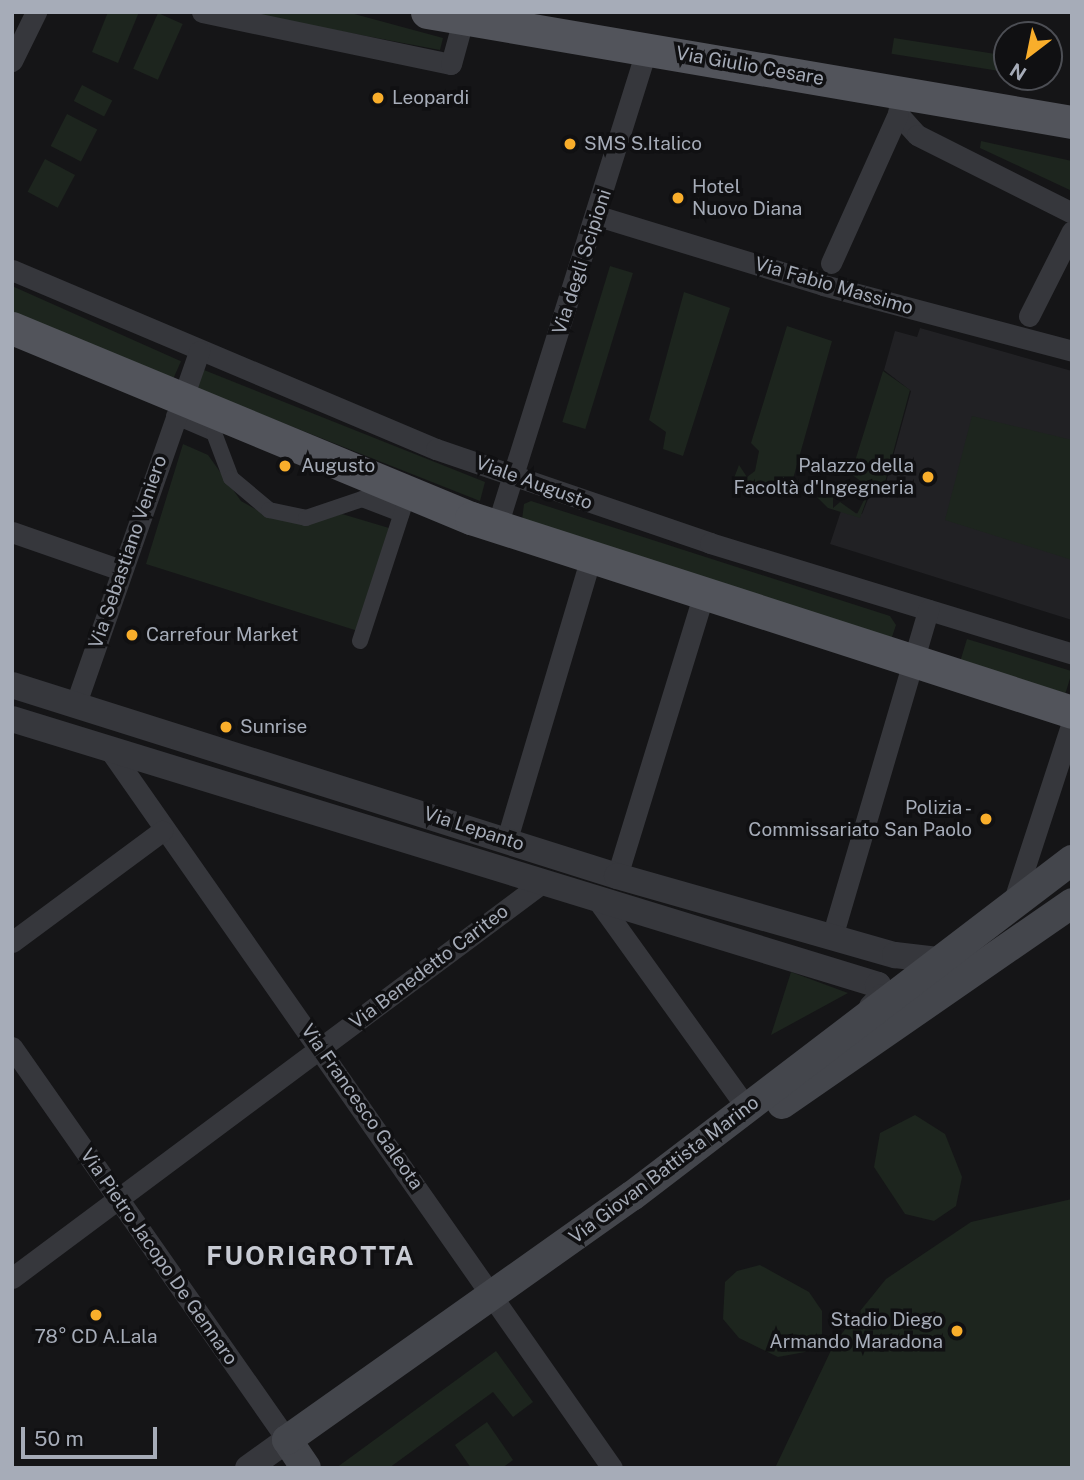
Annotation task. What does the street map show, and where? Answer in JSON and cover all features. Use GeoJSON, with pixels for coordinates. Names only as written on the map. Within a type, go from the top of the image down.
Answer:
{"type":"FeatureCollection","features":[{"type":"Feature","properties":{"kind":"main road","name":"Via Giulio Cesare"},"geometry":{"type":"LineString","coordinates":[[428,12],[463,20],[647,48],[900,104],[1072,122]]}},
{"type":"Feature","properties":{"kind":"main road"},"geometry":{"type":"LineString","coordinates":[[12,327],[177,408],[405,504],[497,526],[590,561],[1072,712]]}},
{"type":"Feature","properties":{"kind":"main road","name":"Via Giovan Battista Marino"},"geometry":{"type":"LineString","coordinates":[[294,1458],[500,1303],[747,1108],[875,996],[938,960],[1072,860]]}},
{"type":"Feature","properties":{"kind":"main road","name":"Via Giovan Battista Marino"},"geometry":{"type":"LineString","coordinates":[[500,1303],[923,1001],[1072,903]]}},
{"type":"Feature","properties":{"kind":"street"},"geometry":{"type":"LineString","coordinates":[[12,61],[36,12]]}},
{"type":"Feature","properties":{"kind":"street"},"geometry":{"type":"LineString","coordinates":[[202,12],[451,64],[463,20]]}},
{"type":"Feature","properties":{"kind":"street","name":"Via degli Scipioni"},"geometry":{"type":"LineString","coordinates":[[497,526],[598,216],[647,48]]}},
{"type":"Feature","properties":{"kind":"street"},"geometry":{"type":"LineString","coordinates":[[900,104],[917,135],[1072,213]]}},
{"type":"Feature","properties":{"kind":"street"},"geometry":{"type":"LineString","coordinates":[[831,263],[900,104]]}},
{"type":"Feature","properties":{"kind":"street","name":"Via Fabio Massimo"},"geometry":{"type":"LineString","coordinates":[[598,216],[823,285],[1072,351]]}},
{"type":"Feature","properties":{"kind":"street"},"geometry":{"type":"LineString","coordinates":[[1029,316],[1072,231]]}},
{"type":"Feature","properties":{"kind":"street","name":"Viale Augusto"},"geometry":{"type":"LineString","coordinates":[[12,270],[199,351],[513,475],[1072,654]]}},
{"type":"Feature","properties":{"kind":"street","name":"Via Sebastiano Veniero"},"geometry":{"type":"LineString","coordinates":[[75,706],[199,351]]}},
{"type":"Feature","properties":{"kind":"street"},"geometry":{"type":"LineString","coordinates":[[177,408],[214,433],[231,478],[269,510],[306,518],[362,499],[405,504],[360,640]]}},
{"type":"Feature","properties":{"kind":"street"},"geometry":{"type":"LineString","coordinates":[[12,532],[121,570]]}},
{"type":"Feature","properties":{"kind":"street"},"geometry":{"type":"LineString","coordinates":[[507,839],[590,561]]}},
{"type":"Feature","properties":{"kind":"street"},"geometry":{"type":"LineString","coordinates":[[617,876],[703,596]]}},
{"type":"Feature","properties":{"kind":"street"},"geometry":{"type":"LineString","coordinates":[[832,937],[928,610]]}},
{"type":"Feature","properties":{"kind":"street","name":"Via Lepanto"},"geometry":{"type":"LineString","coordinates":[[12,685],[507,839],[617,876],[832,937],[938,960]]}},
{"type":"Feature","properties":{"kind":"street"},"geometry":{"type":"LineString","coordinates":[[75,706],[109,749]]}},
{"type":"Feature","properties":{"kind":"street","name":"Via Lepanto"},"geometry":{"type":"LineString","coordinates":[[12,719],[584,895],[875,996]]}},
{"type":"Feature","properties":{"kind":"street"},"geometry":{"type":"LineString","coordinates":[[1013,903],[1072,723]]}},
{"type":"Feature","properties":{"kind":"street","name":"Via Francesco Galeota"},"geometry":{"type":"LineString","coordinates":[[109,749],[162,831],[321,1048],[612,1468]]}},
{"type":"Feature","properties":{"kind":"street"},"geometry":{"type":"LineString","coordinates":[[12,942],[162,831]]}},
{"type":"Feature","properties":{"kind":"street"},"geometry":{"type":"LineString","coordinates":[[579,864],[584,895],[747,1108]]}},
{"type":"Feature","properties":{"kind":"street","name":"Via Benedetto Cariteo"},"geometry":{"type":"LineString","coordinates":[[12,1278],[543,882]]}},
{"type":"Feature","properties":{"kind":"street","name":"Via Pietro Jacopo De Gennaro"},"geometry":{"type":"LineString","coordinates":[[12,1047],[294,1458]]}},
{"type":"Feature","properties":{"kind":"street","name":"Via Giovan Battista Marino"},"geometry":{"type":"LineString","coordinates":[[248,1468],[294,1458]]}},
{"type":"Feature","properties":{"kind":"shaded area"},"geometry":{"type":"Polygon","coordinates":[[[108,12],[139,12],[118,63],[92,52],[108,12]]]}},
{"type":"Feature","properties":{"kind":"shaded area"},"geometry":{"type":"Polygon","coordinates":[[[239,12],[347,12],[443,38],[440,50],[239,12]]]}},
{"type":"Feature","properties":{"kind":"shaded area"},"geometry":{"type":"Polygon","coordinates":[[[158,13],[183,24],[158,80],[133,69],[158,13]]]}},
{"type":"Feature","properties":{"kind":"shaded area"},"geometry":{"type":"Polygon","coordinates":[[[894,38],[993,54],[993,70],[891,54],[894,38]]]}},
{"type":"Feature","properties":{"kind":"shaded area"},"geometry":{"type":"Polygon","coordinates":[[[82,85],[112,100],[104,116],[74,101],[82,85]]]}},
{"type":"Feature","properties":{"kind":"shaded area"},"geometry":{"type":"Polygon","coordinates":[[[67,114],[97,129],[81,162],[51,146],[67,114]]]}},
{"type":"Feature","properties":{"kind":"shaded area"},"geometry":{"type":"Polygon","coordinates":[[[981,141],[1072,161],[1072,191],[980,148],[981,141]]]}},
{"type":"Feature","properties":{"kind":"shaded area"},"geometry":{"type":"Polygon","coordinates":[[[45,159],[75,175],[58,208],[28,192],[45,159]]]}},
{"type":"Feature","properties":{"kind":"shaded area"},"geometry":{"type":"Polygon","coordinates":[[[610,266],[633,273],[585,429],[562,422],[610,266]]]}},
{"type":"Feature","properties":{"kind":"shaded area"},"geometry":{"type":"Polygon","coordinates":[[[12,286],[181,361],[170,385],[12,314],[12,286]]]}},
{"type":"Feature","properties":{"kind":"shaded area"},"geometry":{"type":"Polygon","coordinates":[[[684,292],[730,308],[683,456],[663,449],[666,432],[649,420],[684,292]]]}},
{"type":"Feature","properties":{"kind":"shaded area"},"geometry":{"type":"Polygon","coordinates":[[[787,326],[832,341],[789,493],[734,478],[739,465],[747,477],[755,471],[759,451],[751,443],[787,326]]]}},
{"type":"Feature","properties":{"kind":"shaded area"},"geometry":{"type":"Polygon","coordinates":[[[920,328],[1072,371],[1072,620],[830,544],[841,511],[862,514],[870,494],[882,497],[911,391],[884,370],[895,331],[917,337],[920,328]]]}},
{"type":"Feature","properties":{"kind":"shaded area"},"geometry":{"type":"Polygon","coordinates":[[[199,368],[485,482],[480,501],[202,391],[194,384],[199,368]]]}},
{"type":"Feature","properties":{"kind":"shaded area"},"geometry":{"type":"Polygon","coordinates":[[[883,371],[910,390],[881,497],[869,493],[860,518],[828,508],[817,497],[833,493],[833,508],[840,502],[857,514],[869,490],[880,495],[851,474],[883,371]]]}},
{"type":"Feature","properties":{"kind":"shaded area"},"geometry":{"type":"Polygon","coordinates":[[[972,416],[1072,440],[1072,560],[945,520],[972,416]]]}},
{"type":"Feature","properties":{"kind":"shaded area"},"geometry":{"type":"Polygon","coordinates":[[[183,444],[208,455],[241,501],[264,514],[316,521],[342,514],[389,528],[358,631],[146,564],[183,444]]]}},
{"type":"Feature","properties":{"kind":"shaded area"},"geometry":{"type":"Polygon","coordinates":[[[531,501],[890,616],[896,625],[891,640],[522,520],[524,504],[531,501]]]}},
{"type":"Feature","properties":{"kind":"shaded area"},"geometry":{"type":"Polygon","coordinates":[[[967,639],[1072,671],[1065,693],[960,661],[967,639]]]}},
{"type":"Feature","properties":{"kind":"shaded area"},"geometry":{"type":"Polygon","coordinates":[[[791,972],[848,993],[771,1035],[791,972]]]}},
{"type":"Feature","properties":{"kind":"shaded area"},"geometry":{"type":"Polygon","coordinates":[[[915,1115],[945,1134],[962,1177],[956,1206],[934,1221],[905,1214],[874,1167],[880,1133],[915,1115]]]}},
{"type":"Feature","properties":{"kind":"shaded area","name":"Stadio Diego Armando Maradona"},"geometry":{"type":"Polygon","coordinates":[[[1072,1199],[1072,1468],[775,1468],[835,1342],[886,1279],[971,1222],[1072,1199]]]}},
{"type":"Feature","properties":{"kind":"shaded area"},"geometry":{"type":"Polygon","coordinates":[[[760,1265],[809,1292],[822,1311],[822,1334],[805,1352],[778,1357],[739,1338],[723,1319],[725,1282],[737,1271],[760,1265]]]}},
{"type":"Feature","properties":{"kind":"shaded area"},"geometry":{"type":"Polygon","coordinates":[[[496,1351],[533,1402],[513,1417],[493,1392],[389,1468],[336,1468],[496,1351]]]}},
{"type":"Feature","properties":{"kind":"shaded area"},"geometry":{"type":"Polygon","coordinates":[[[487,1422],[513,1460],[502,1468],[471,1468],[455,1445],[487,1422]]]}},
{"type":"Feature","properties":{"kind":"place","name":"Leopardi"},"geometry":{"type":"Point","coordinates":[378,98]}},
{"type":"Feature","properties":{"kind":"place","name":"SMS S.Italico"},"geometry":{"type":"Point","coordinates":[570,144]}},
{"type":"Feature","properties":{"kind":"place","name":"Hotel Nuovo Diana"},"geometry":{"type":"Point","coordinates":[678,198]}},
{"type":"Feature","properties":{"kind":"place","name":"Augusto"},"geometry":{"type":"Point","coordinates":[285,466]}},
{"type":"Feature","properties":{"kind":"place","name":"Palazzo della Facoltà d'Ingegneria"},"geometry":{"type":"Point","coordinates":[928,477]}},
{"type":"Feature","properties":{"kind":"place","name":"Carrefour Market"},"geometry":{"type":"Point","coordinates":[132,635]}},
{"type":"Feature","properties":{"kind":"place","name":"Sunrise"},"geometry":{"type":"Point","coordinates":[226,727]}},
{"type":"Feature","properties":{"kind":"place","name":"Polizia - Commissariato San Paolo"},"geometry":{"type":"Point","coordinates":[986,819]}},
{"type":"Feature","properties":{"kind":"place","name":"78° CD A.Lala"},"geometry":{"type":"Point","coordinates":[96,1315]}},
{"type":"Feature","properties":{"kind":"place","name":"Stadio Diego Armando Maradona"},"geometry":{"type":"Point","coordinates":[957,1331]}},
{"type":"Feature","properties":{"kind":"district","name":"FUORIGROTTA"},"geometry":{"type":"Point","coordinates":[311,1256]}}]}
